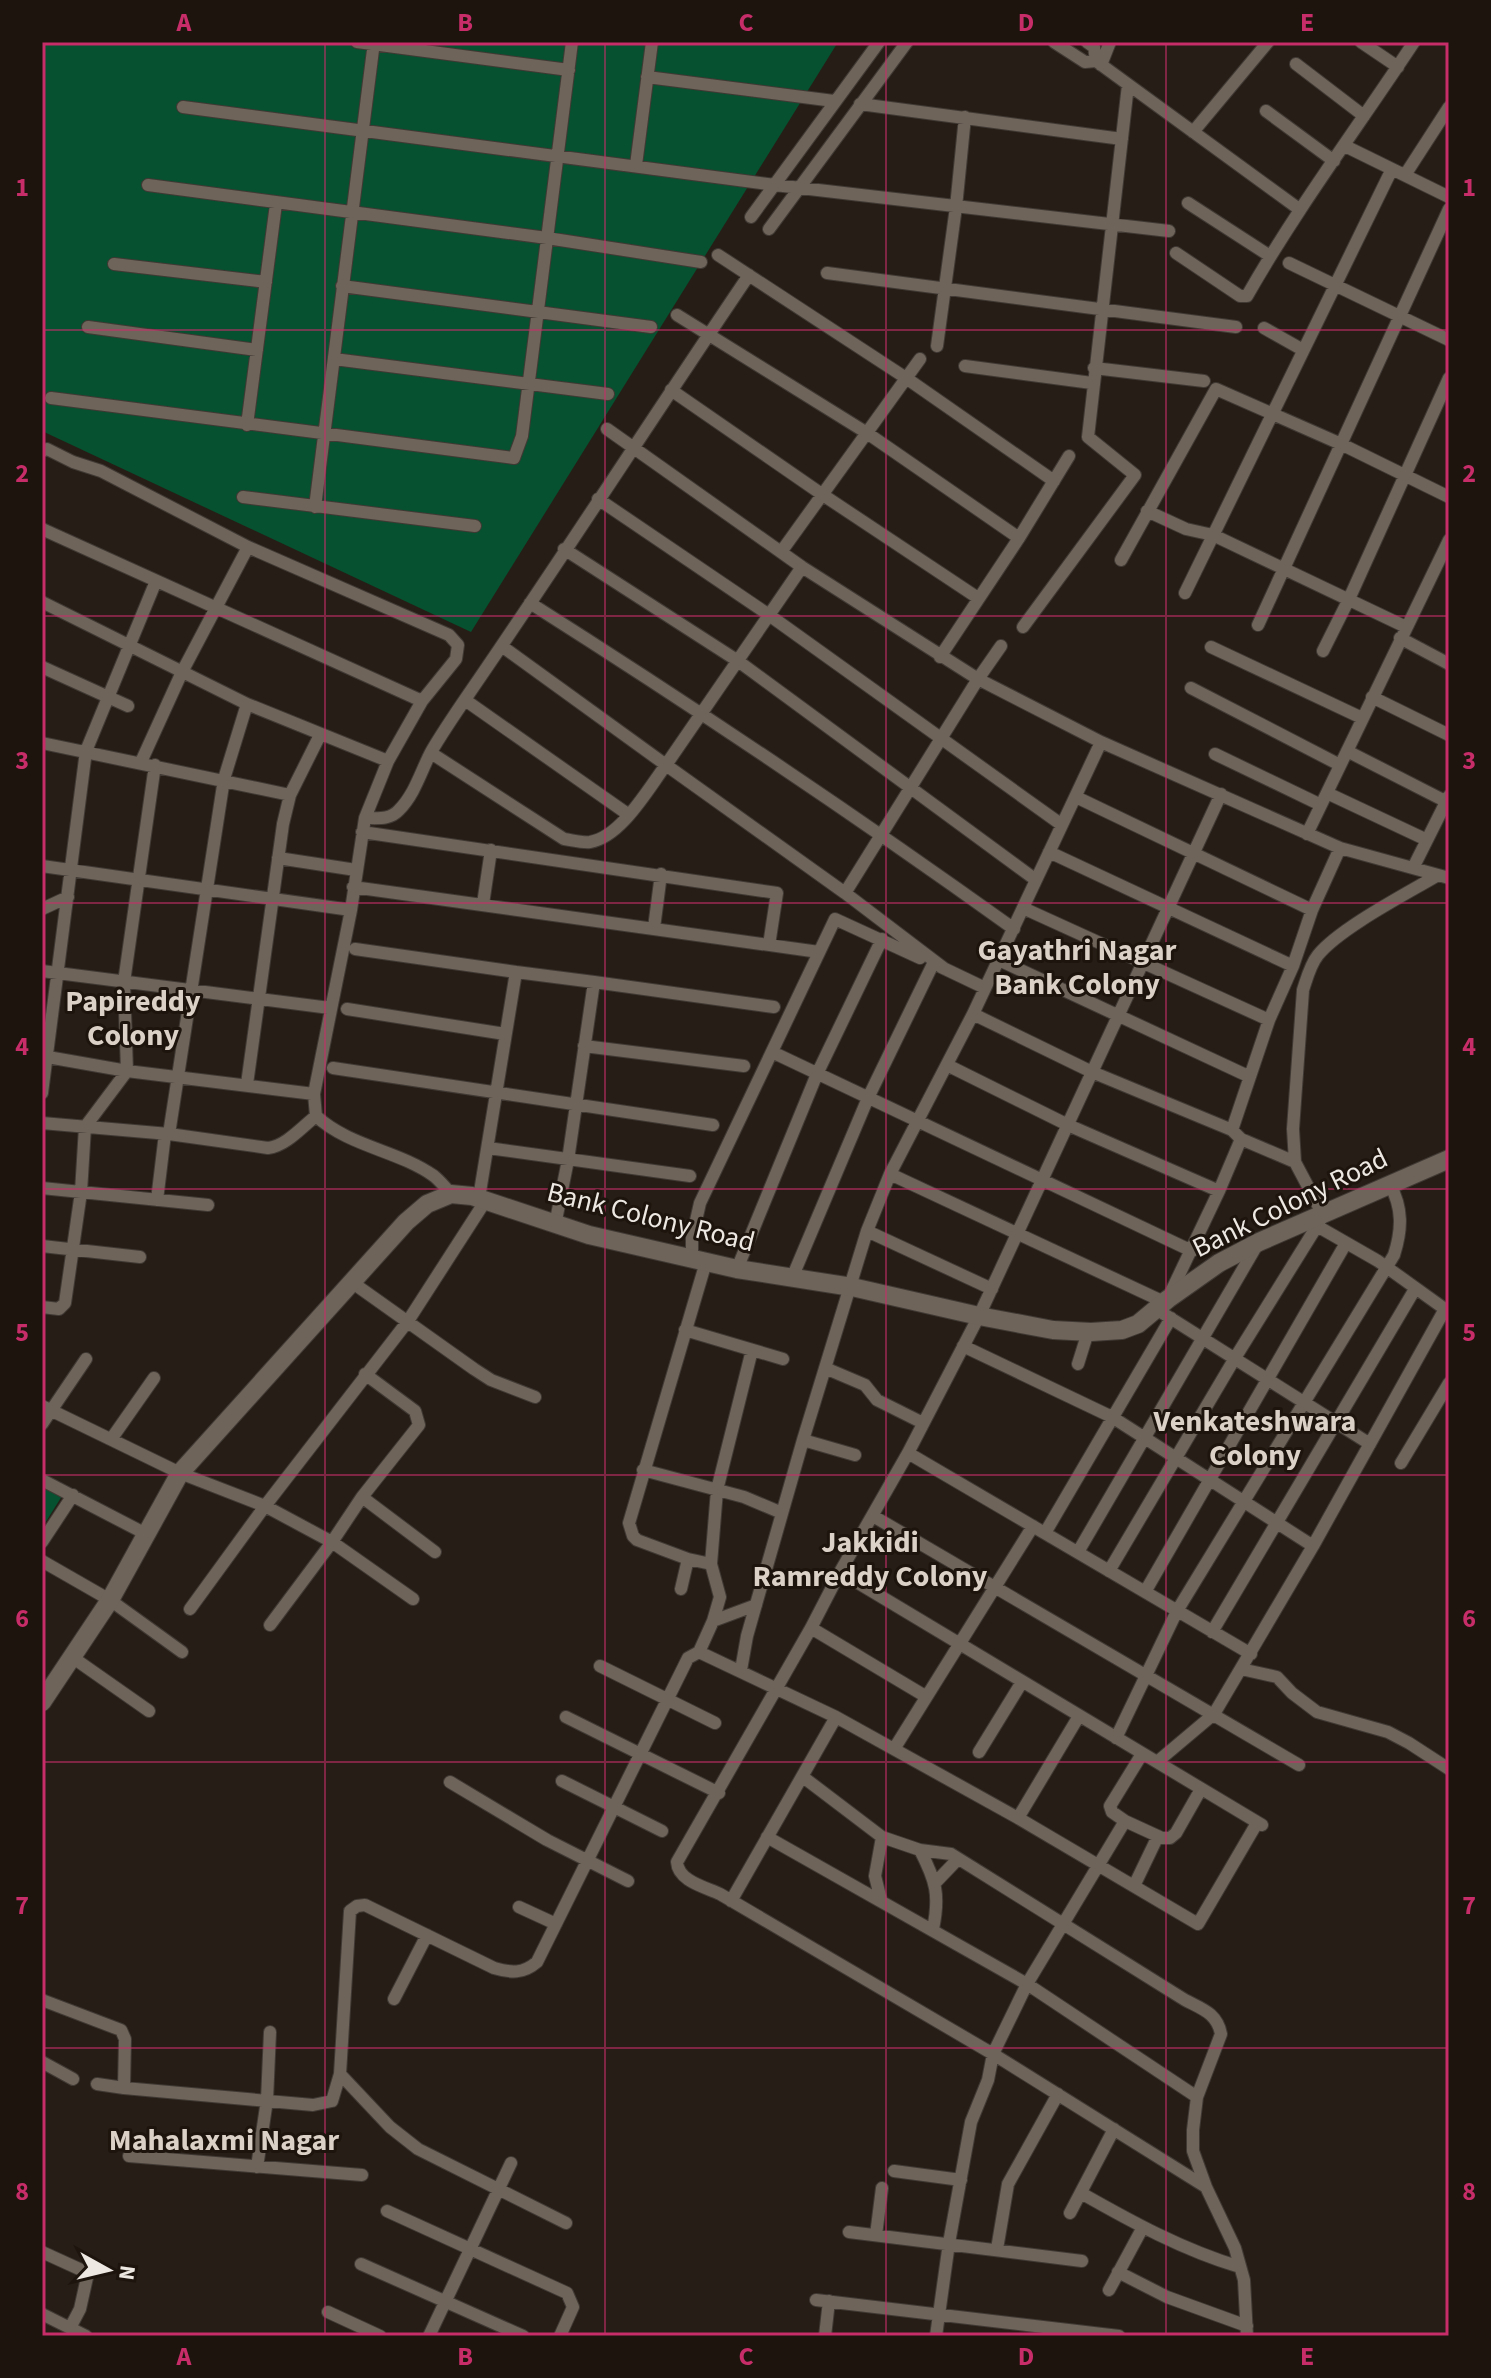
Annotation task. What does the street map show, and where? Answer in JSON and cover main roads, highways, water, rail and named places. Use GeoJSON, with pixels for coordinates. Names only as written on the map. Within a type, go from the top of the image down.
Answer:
{"type":"FeatureCollection","features":[{"type":"Feature","properties":{"kind":"district","name":"Gayathri Nagar Bank Colony"},"geometry":{"type":"Point","coordinates":[1077,967]}},
{"type":"Feature","properties":{"kind":"district","name":"Papireddy Colony"},"geometry":{"type":"Point","coordinates":[133,1018]}},
{"type":"Feature","properties":{"kind":"district","name":"Venkateshwara Colony"},"geometry":{"type":"Point","coordinates":[1255,1438]}},
{"type":"Feature","properties":{"kind":"district","name":"Jakkidi Ramreddy Colony"},"geometry":{"type":"Point","coordinates":[870,1559]}},
{"type":"Feature","properties":{"kind":"district","name":"Mahalaxmi Nagar"},"geometry":{"type":"Point","coordinates":[224,2140]}}]}
